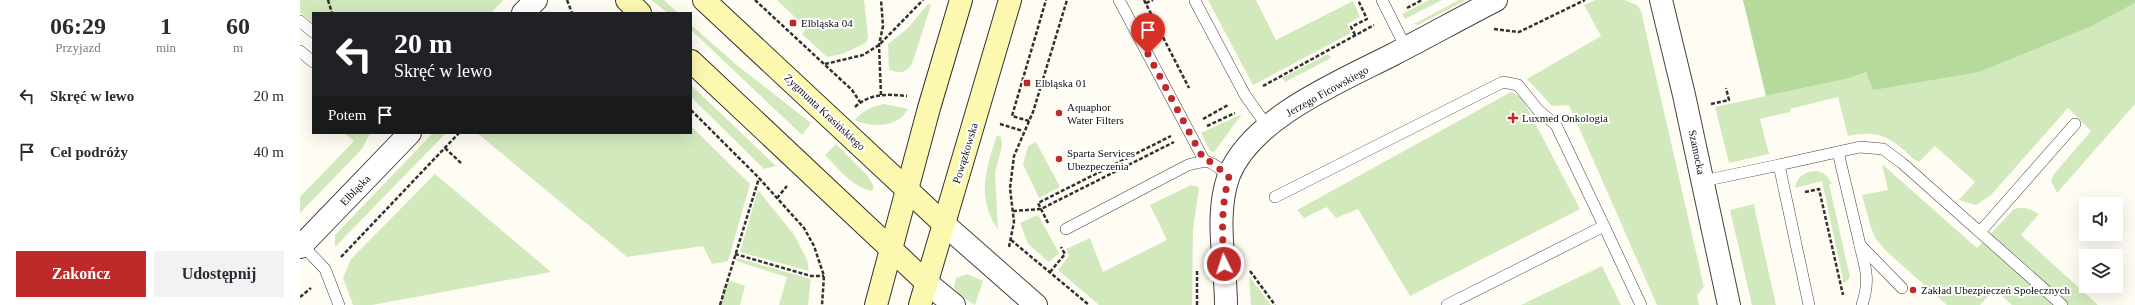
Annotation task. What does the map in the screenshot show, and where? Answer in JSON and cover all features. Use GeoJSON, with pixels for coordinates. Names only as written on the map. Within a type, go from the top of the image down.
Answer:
{"type":"FeatureCollection","features":[{"type":"Feature","properties":{"kind":"street"},"geometry":{"type":"LineString","coordinates":[[524,12],[536,0]]}},
{"type":"Feature","properties":{"kind":"street"},"geometry":{"type":"LineString","coordinates":[[627,0],[639,12]]}},
{"type":"Feature","properties":{"kind":"street","name":"Zygmunta Krasińskiego"},"geometry":{"type":"LineString","coordinates":[[704,0],[907,187],[944,224]]}},
{"type":"Feature","properties":{"kind":"street"},"geometry":{"type":"LineString","coordinates":[[876,305],[907,187],[961,0]]}},
{"type":"Feature","properties":{"kind":"street","name":"Powązkowska"},"geometry":{"type":"LineString","coordinates":[[920,305],[1010,0]]}},
{"type":"Feature","properties":{"kind":"street","name":"Jerzego Ficowskiego"},"geometry":{"type":"LineString","coordinates":[[1226,305],[1222,217],[1224,195],[1229,176],[1239,156],[1248,144],[1267,126],[1312,96],[1496,0]]}},
{"type":"Feature","properties":{"kind":"street","name":"Szamocka"},"geometry":{"type":"LineString","coordinates":[[1661,0],[1703,181],[1729,305]]}},
{"type":"Feature","properties":{"kind":"street"},"geometry":{"type":"LineString","coordinates":[[692,62],[926,282],[954,305]]}},
{"type":"Feature","properties":{"kind":"street","name":"Elbląska"},"geometry":{"type":"LineString","coordinates":[[301,246],[409,134]]}},
{"type":"Feature","properties":{"kind":"street"},"geometry":{"type":"LineString","coordinates":[[944,224],[1036,305]]}},
{"type":"Feature","properties":{"kind":"lane"},"geometry":{"type":"LineString","coordinates":[[1119,0],[1191,128],[1204,160]]}},
{"type":"Feature","properties":{"kind":"lane"},"geometry":{"type":"LineString","coordinates":[[1382,0],[1406,48]]}},
{"type":"Feature","properties":{"kind":"lane"},"geometry":{"type":"LineString","coordinates":[[1195,2],[1248,100],[1267,126]]}},
{"type":"Feature","properties":{"kind":"lane"},"geometry":{"type":"LineString","coordinates":[[300,21],[312,31]]}},
{"type":"Feature","properties":{"kind":"lane"},"geometry":{"type":"LineString","coordinates":[[300,51],[312,61]]}},
{"type":"Feature","properties":{"kind":"lane"},"geometry":{"type":"LineString","coordinates":[[1275,197],[1503,82],[1518,85],[1538,110],[1556,125],[1641,305]]}},
{"type":"Feature","properties":{"kind":"lane"},"geometry":{"type":"LineString","coordinates":[[1980,232],[2075,124]]}},
{"type":"Feature","properties":{"kind":"lane"},"geometry":{"type":"LineString","coordinates":[[1703,181],[1860,147],[1884,149],[1902,163],[2062,305]]}},
{"type":"Feature","properties":{"kind":"lane"},"geometry":{"type":"LineString","coordinates":[[1838,152],[1868,273],[1868,289],[1862,305]]}},
{"type":"Feature","properties":{"kind":"lane"},"geometry":{"type":"LineString","coordinates":[[1066,229],[1188,165],[1204,160],[1209,161],[1229,176]]}},
{"type":"Feature","properties":{"kind":"lane"},"geometry":{"type":"LineString","coordinates":[[1779,165],[1809,305]]}},
{"type":"Feature","properties":{"kind":"lane"},"geometry":{"type":"LineString","coordinates":[[1448,305],[1604,226]]}},
{"type":"Feature","properties":{"kind":"lane"},"geometry":{"type":"LineString","coordinates":[[1860,245],[1902,288]]}},
{"type":"Feature","properties":{"kind":"lane"},"geometry":{"type":"LineString","coordinates":[[301,246],[325,269],[339,305]]}},
{"type":"Feature","properties":{"kind":"path"},"geometry":{"type":"LineString","coordinates":[[328,0],[332,12]]}},
{"type":"Feature","properties":{"kind":"path"},"geometry":{"type":"LineString","coordinates":[[567,0],[572,12]]}},
{"type":"Feature","properties":{"kind":"path"},"geometry":{"type":"LineString","coordinates":[[755,0],[852,90],[860,102]]}},
{"type":"Feature","properties":{"kind":"path"},"geometry":{"type":"LineString","coordinates":[[881,0],[883,26],[879,45],[881,94]]}},
{"type":"Feature","properties":{"kind":"path"},"geometry":{"type":"LineString","coordinates":[[824,64],[863,54],[879,45],[924,0]]}},
{"type":"Feature","properties":{"kind":"path"},"geometry":{"type":"LineString","coordinates":[[1028,121],[1012,116],[1046,0]]}},
{"type":"Feature","properties":{"kind":"path"},"geometry":{"type":"LineString","coordinates":[[1009,244],[1011,240],[1013,211],[1011,171],[1023,130],[1028,121],[1067,0]]}},
{"type":"Feature","properties":{"kind":"path"},"geometry":{"type":"LineString","coordinates":[[1146,3],[1153,0]]}},
{"type":"Feature","properties":{"kind":"path"},"geometry":{"type":"LineString","coordinates":[[1356,35],[1351,27],[1367,19],[1358,0]]}},
{"type":"Feature","properties":{"kind":"path"},"geometry":{"type":"LineString","coordinates":[[1038,203],[1248,100],[1356,35],[1422,0]]}},
{"type":"Feature","properties":{"kind":"path"},"geometry":{"type":"LineString","coordinates":[[1490,29],[1519,32],[1585,0]]}},
{"type":"Feature","properties":{"kind":"path"},"geometry":{"type":"LineString","coordinates":[[1710,105],[1729,100],[1726,88]]}},
{"type":"Feature","properties":{"kind":"path"},"geometry":{"type":"LineString","coordinates":[[851,110],[860,102],[881,94],[908,97]]}},
{"type":"Feature","properties":{"kind":"path"},"geometry":{"type":"LineString","coordinates":[[1013,211],[1041,209],[1191,128],[1248,100]]}},
{"type":"Feature","properties":{"kind":"path"},"geometry":{"type":"LineString","coordinates":[[692,111],[759,178],[804,228],[814,246],[824,276],[822,305]]}},
{"type":"Feature","properties":{"kind":"path"},"geometry":{"type":"LineString","coordinates":[[1003,124],[1023,130]]}},
{"type":"Feature","properties":{"kind":"path"},"geometry":{"type":"LineString","coordinates":[[336,263],[458,134]]}},
{"type":"Feature","properties":{"kind":"path"},"geometry":{"type":"LineString","coordinates":[[445,148],[461,163]]}},
{"type":"Feature","properties":{"kind":"path"},"geometry":{"type":"LineString","coordinates":[[720,305],[759,178]]}},
{"type":"Feature","properties":{"kind":"path"},"geometry":{"type":"LineString","coordinates":[[777,198],[793,180]]}},
{"type":"Feature","properties":{"kind":"path"},"geometry":{"type":"LineString","coordinates":[[1011,240],[1089,305]]}},
{"type":"Feature","properties":{"kind":"path"},"geometry":{"type":"LineString","coordinates":[[735,254],[811,276],[824,276]]}},
{"type":"Feature","properties":{"kind":"path"},"geometry":{"type":"LineString","coordinates":[[1247,268],[1275,305]]}},
{"type":"Feature","properties":{"kind":"path"},"geometry":{"type":"LineString","coordinates":[[300,297],[316,284]]}},
{"type":"Feature","properties":{"kind":"green space"},"geometry":{"type":"Polygon","coordinates":[[[300,0],[503,0],[492,12],[312,12],[312,22],[300,12],[300,0]]]}},
{"type":"Feature","properties":{"kind":"green space"},"geometry":{"type":"Polygon","coordinates":[[[651,0],[664,0],[677,12],[667,12],[651,0]]]}},
{"type":"Feature","properties":{"kind":"green space"},"geometry":{"type":"Polygon","coordinates":[[[777,0],[864,0],[868,37],[866,43],[842,54],[827,57],[802,34],[806,28],[777,0]]]}},
{"type":"Feature","properties":{"kind":"green space"},"geometry":{"type":"Polygon","coordinates":[[[1208,0],[1256,0],[1276,40],[1353,1],[1360,17],[1347,24],[1351,33],[1253,85],[1208,0]]]}},
{"type":"Feature","properties":{"kind":"green space"},"geometry":{"type":"Polygon","coordinates":[[[1429,0],[1442,0],[1405,19],[1402,14],[1429,0]]]}},
{"type":"Feature","properties":{"kind":"green space"},"geometry":{"type":"Polygon","coordinates":[[[1459,0],[1466,0],[1418,25],[1414,24],[1459,0]]]}},
{"type":"Feature","properties":{"kind":"green space"},"geometry":{"type":"Polygon","coordinates":[[[1596,0],[1624,0],[1637,5],[1641,11],[1704,287],[1697,295],[1699,305],[1657,305],[1569,105],[1552,106],[1527,79],[1601,36],[1584,5],[1596,0]]]}},
{"type":"Feature","properties":{"kind":"green space"},"geometry":{"type":"Polygon","coordinates":[[[1743,0],[2135,0],[2135,3],[2094,25],[1979,72],[1873,90],[1866,72],[1850,78],[1766,96],[1743,0]]]}},
{"type":"Feature","properties":{"kind":"green space"},"geometry":{"type":"Polygon","coordinates":[[[2135,3],[2135,104],[2057,193],[2051,181],[2054,174],[2091,131],[2068,108],[1991,195],[1976,205],[1959,200],[1975,182],[1935,146],[1919,162],[1913,159],[1898,145],[1885,137],[1872,134],[1848,136],[1838,97],[1790,109],[1790,112],[1760,119],[1769,154],[1729,163],[1715,107],[1850,78],[1866,72],[2094,25],[2135,3]]]}},
{"type":"Feature","properties":{"kind":"green space"},"geometry":{"type":"Polygon","coordinates":[[[928,4],[931,5],[912,64],[907,70],[902,72],[889,70],[888,44],[908,28],[928,4]]]}},
{"type":"Feature","properties":{"kind":"green space"},"geometry":{"type":"Polygon","coordinates":[[[692,26],[738,66],[811,123],[802,135],[692,31],[692,26]]]}},
{"type":"Feature","properties":{"kind":"green space"},"geometry":{"type":"Polygon","coordinates":[[[1328,54],[1331,58],[1285,82],[1282,78],[1328,54]]]}},
{"type":"Feature","properties":{"kind":"green space"},"geometry":{"type":"Polygon","coordinates":[[[692,86],[776,166],[764,169],[692,98],[692,86]]]}},
{"type":"Feature","properties":{"kind":"green space"},"geometry":{"type":"Polygon","coordinates":[[[1511,92],[1522,98],[1580,209],[1410,296],[1358,209],[1336,218],[1327,207],[1304,218],[1297,210],[1511,92]]]}},
{"type":"Feature","properties":{"kind":"green space"},"geometry":{"type":"Polygon","coordinates":[[[884,104],[908,109],[898,120],[884,125],[862,123],[855,120],[868,109],[884,104]]]}},
{"type":"Feature","properties":{"kind":"green space"},"geometry":{"type":"Polygon","coordinates":[[[1242,114],[1214,152],[1210,151],[1201,133],[1242,114]]]}},
{"type":"Feature","properties":{"kind":"green space"},"geometry":{"type":"Polygon","coordinates":[[[692,127],[750,184],[728,261],[712,264],[703,246],[627,257],[478,134],[692,134],[692,127]]]}},
{"type":"Feature","properties":{"kind":"green space"},"geometry":{"type":"Polygon","coordinates":[[[345,134],[370,134],[362,149],[300,213],[300,197],[354,141],[345,134]]]}},
{"type":"Feature","properties":{"kind":"green space"},"geometry":{"type":"Polygon","coordinates":[[[432,134],[445,134],[335,247],[335,235],[432,134]]]}},
{"type":"Feature","properties":{"kind":"green space"},"geometry":{"type":"Polygon","coordinates":[[[997,135],[1001,137],[1002,146],[995,173],[998,230],[991,218],[985,194],[985,183],[989,160],[997,135]]]}},
{"type":"Feature","properties":{"kind":"green space"},"geometry":{"type":"Polygon","coordinates":[[[1036,142],[1060,187],[1039,198],[1023,164],[1028,146],[1036,142]]]}},
{"type":"Feature","properties":{"kind":"green space"},"geometry":{"type":"Polygon","coordinates":[[[836,144],[867,175],[874,187],[872,191],[852,182],[825,155],[836,144]]]}},
{"type":"Feature","properties":{"kind":"green space"},"geometry":{"type":"Polygon","coordinates":[[[1882,164],[1977,248],[2014,209],[2027,208],[2039,214],[2021,235],[2079,288],[2079,293],[2085,293],[2098,305],[2012,305],[1994,289],[1980,305],[1947,305],[1885,250],[1876,239],[1871,228],[1862,195],[1888,190],[1882,164]]]}},
{"type":"Feature","properties":{"kind":"green space"},"geometry":{"type":"Polygon","coordinates":[[[1815,171],[1821,172],[1825,175],[1832,184],[1829,184],[1850,277],[1844,284],[1822,181],[1795,188],[1799,178],[1815,171]]]}},
{"type":"Feature","properties":{"kind":"green space"},"geometry":{"type":"Polygon","coordinates":[[[435,174],[551,272],[372,305],[353,305],[343,278],[351,259],[435,174]]]}},
{"type":"Feature","properties":{"kind":"green space"},"geometry":{"type":"Polygon","coordinates":[[[1191,185],[1199,187],[1193,230],[1192,305],[1099,305],[1058,270],[1069,256],[1066,249],[1090,238],[1103,272],[1167,240],[1150,205],[1191,185]]]}},
{"type":"Feature","properties":{"kind":"green space"},"geometry":{"type":"Polygon","coordinates":[[[758,190],[795,236],[807,260],[809,271],[740,252],[758,190]]]}},
{"type":"Feature","properties":{"kind":"green space"},"geometry":{"type":"Polygon","coordinates":[[[1754,204],[1776,305],[1752,305],[1730,210],[1754,204]]]}},
{"type":"Feature","properties":{"kind":"green space"},"geometry":{"type":"Polygon","coordinates":[[[1038,215],[1059,253],[1049,262],[1028,244],[1020,223],[1038,215]]]}},
{"type":"Feature","properties":{"kind":"green space"},"geometry":{"type":"Polygon","coordinates":[[[737,258],[811,279],[808,305],[779,305],[787,277],[736,261],[737,258]]]}},
{"type":"Feature","properties":{"kind":"green space"},"geometry":{"type":"Polygon","coordinates":[[[1602,266],[1621,305],[1521,305],[1602,266]]]}},
{"type":"Feature","properties":{"kind":"green space"},"geometry":{"type":"Polygon","coordinates":[[[967,274],[983,281],[975,305],[961,296],[954,288],[956,278],[967,274]]]}},
{"type":"Feature","properties":{"kind":"green space"},"geometry":{"type":"Polygon","coordinates":[[[1249,276],[1271,305],[1251,305],[1249,276]]]}},
{"type":"Feature","properties":{"kind":"green space"},"geometry":{"type":"Polygon","coordinates":[[[731,281],[745,286],[740,305],[721,305],[723,287],[731,281]]]}},
{"type":"Feature","properties":{"kind":"place","name":"Elbląska 04"},"geometry":{"type":"Point","coordinates":[793,23]}},
{"type":"Feature","properties":{"kind":"place","name":"Elbląska 01"},"geometry":{"type":"Point","coordinates":[1027,83]}},
{"type":"Feature","properties":{"kind":"place","name":"Aquaphor Water Filters"},"geometry":{"type":"Point","coordinates":[1059,113]}},
{"type":"Feature","properties":{"kind":"place","name":"Luxmed Onkologia"},"geometry":{"type":"Point","coordinates":[1513,118]}},
{"type":"Feature","properties":{"kind":"place","name":"Sparta Services Ubezpeczenia"},"geometry":{"type":"Point","coordinates":[1059,159]}},
{"type":"Feature","properties":{"kind":"place","name":"Zakład Ubezpieczeń Społecznych"},"geometry":{"type":"Point","coordinates":[1913,290]}},
{"type":"Feature","properties":{"kind":"route"},"geometry":{"type":"LineString","coordinates":[[1148,54],[1204,160],[1209,161],[1229,176],[1224,195],[1222,217],[1224,264]]}}]}
